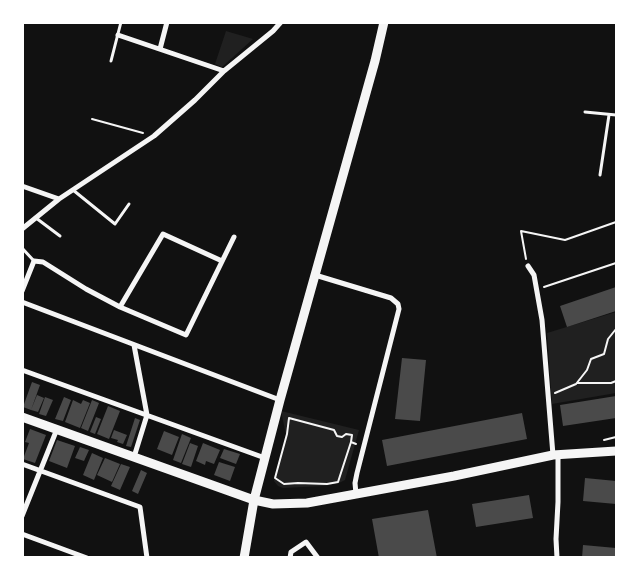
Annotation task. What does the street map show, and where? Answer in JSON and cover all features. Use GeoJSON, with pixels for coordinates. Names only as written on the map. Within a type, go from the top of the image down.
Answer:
{"type":"FeatureCollection","features":[{"type":"Feature","properties":{"kind":"street"},"geometry":{"type":"LineString","coordinates":[[160,50],[167,22]]}},
{"type":"Feature","properties":{"kind":"street"},"geometry":{"type":"LineString","coordinates":[[22,229],[59,199],[154,136],[281,22]]}},
{"type":"Feature","properties":{"kind":"street"},"geometry":{"type":"LineString","coordinates":[[244,558],[254,500],[280,400],[367,90],[384,22]]}},
{"type":"Feature","properties":{"kind":"street"},"geometry":{"type":"LineString","coordinates":[[118,35],[224,72]]}},
{"type":"Feature","properties":{"kind":"street"},"geometry":{"type":"LineString","coordinates":[[22,186],[59,199]]}},
{"type":"Feature","properties":{"kind":"street"},"geometry":{"type":"LineString","coordinates":[[120,307],[164,234],[222,261]]}},
{"type":"Feature","properties":{"kind":"street"},"geometry":{"type":"LineString","coordinates":[[22,291],[34,261],[43,262],[86,289],[120,307],[186,335],[234,237]]}},
{"type":"Feature","properties":{"kind":"street"},"geometry":{"type":"LineString","coordinates":[[528,266],[534,275],[542,320],[558,502],[557,558]]}},
{"type":"Feature","properties":{"kind":"street"},"geometry":{"type":"LineString","coordinates":[[314,275],[391,298],[398,304],[399,309],[363,445],[355,483],[356,494]]}},
{"type":"Feature","properties":{"kind":"street"},"geometry":{"type":"LineString","coordinates":[[22,302],[280,400]]}},
{"type":"Feature","properties":{"kind":"street"},"geometry":{"type":"LineString","coordinates":[[134,345],[147,415],[134,457]]}},
{"type":"Feature","properties":{"kind":"street"},"geometry":{"type":"LineString","coordinates":[[22,370],[265,458]]}},
{"type":"Feature","properties":{"kind":"street"},"geometry":{"type":"LineString","coordinates":[[22,417],[254,500],[273,504],[302,503],[356,494],[555,455],[616,451]]}},
{"type":"Feature","properties":{"kind":"street"},"geometry":{"type":"LineString","coordinates":[[22,516],[57,429]]}},
{"type":"Feature","properties":{"kind":"street"},"geometry":{"type":"LineString","coordinates":[[22,464],[140,507],[147,558]]}},
{"type":"Feature","properties":{"kind":"street"},"geometry":{"type":"LineString","coordinates":[[22,534],[88,558]]}},
{"type":"Feature","properties":{"kind":"street"},"geometry":{"type":"LineString","coordinates":[[290,558],[291,552],[306,542],[318,558]]}},
{"type":"Feature","properties":{"kind":"lane"},"geometry":{"type":"LineString","coordinates":[[111,61],[121,22]]}},
{"type":"Feature","properties":{"kind":"lane"},"geometry":{"type":"LineString","coordinates":[[585,112],[616,115]]}},
{"type":"Feature","properties":{"kind":"lane"},"geometry":{"type":"LineString","coordinates":[[600,175],[609,115]]}},
{"type":"Feature","properties":{"kind":"lane"},"geometry":{"type":"LineString","coordinates":[[73,190],[115,224],[129,204]]}},
{"type":"Feature","properties":{"kind":"lane"},"geometry":{"type":"LineString","coordinates":[[36,218],[60,236]]}},
{"type":"Feature","properties":{"kind":"lane"},"geometry":{"type":"LineString","coordinates":[[22,248],[34,261]]}},
{"type":"Feature","properties":{"kind":"path"},"geometry":{"type":"LineString","coordinates":[[92,119],[154,136]]}},
{"type":"Feature","properties":{"kind":"path"},"geometry":{"type":"LineString","coordinates":[[528,266],[520,231],[565,240],[616,222]]}},
{"type":"Feature","properties":{"kind":"path"},"geometry":{"type":"LineString","coordinates":[[537,289],[616,263]]}},
{"type":"Feature","properties":{"kind":"path"},"geometry":{"type":"LineString","coordinates":[[548,395],[576,384],[587,370],[591,359],[604,354],[608,338],[616,329]]}},
{"type":"Feature","properties":{"kind":"path"},"geometry":{"type":"LineString","coordinates":[[577,383],[611,383],[616,381]]}},
{"type":"Feature","properties":{"kind":"path"},"geometry":{"type":"LineString","coordinates":[[290,418],[334,430],[337,436],[342,437],[346,434],[352,436],[351,442],[338,482],[327,484],[284,484],[275,478],[290,418]]}},
{"type":"Feature","properties":{"kind":"path"},"geometry":{"type":"LineString","coordinates":[[602,441],[616,437]]}},
{"type":"Feature","properties":{"kind":"path"},"geometry":{"type":"LineString","coordinates":[[351,442],[363,445]]}},
{"type":"Feature","properties":{"kind":"shaded area"},"geometry":{"type":"Polygon","coordinates":[[[226,31],[253,39],[222,67],[215,64],[226,31]]]}},
{"type":"Feature","properties":{"kind":"shaded area"},"geometry":{"type":"Polygon","coordinates":[[[616,312],[616,393],[552,404],[547,333],[616,312]]]}},
{"type":"Feature","properties":{"kind":"shaded area"},"geometry":{"type":"Polygon","coordinates":[[[281,411],[359,430],[345,480],[324,486],[283,488],[278,486],[274,481],[286,435],[281,411]]]}},
{"type":"Feature","properties":{"kind":"building"},"geometry":{"type":"Polygon","coordinates":[[[616,287],[616,311],[567,327],[560,306],[616,287]]]}},
{"type":"Feature","properties":{"kind":"building"},"geometry":{"type":"Polygon","coordinates":[[[402,358],[426,360],[420,421],[395,419],[402,358]]]}},
{"type":"Feature","properties":{"kind":"building"},"geometry":{"type":"Polygon","coordinates":[[[32,382],[40,385],[31,410],[23,407],[32,382]]]}},
{"type":"Feature","properties":{"kind":"building"},"geometry":{"type":"Polygon","coordinates":[[[37,395],[44,398],[38,412],[31,410],[37,395]]]}},
{"type":"Feature","properties":{"kind":"building"},"geometry":{"type":"Polygon","coordinates":[[[616,396],[616,418],[563,426],[560,405],[616,396]]]}},
{"type":"Feature","properties":{"kind":"building"},"geometry":{"type":"Polygon","coordinates":[[[45,397],[53,400],[46,416],[39,414],[45,397]]]}},
{"type":"Feature","properties":{"kind":"building"},"geometry":{"type":"Polygon","coordinates":[[[64,397],[71,400],[63,421],[55,419],[64,397]]]}},
{"type":"Feature","properties":{"kind":"building"},"geometry":{"type":"Polygon","coordinates":[[[73,400],[81,404],[83,400],[90,403],[80,428],[65,422],[73,400]]]}},
{"type":"Feature","properties":{"kind":"building"},"geometry":{"type":"Polygon","coordinates":[[[92,400],[99,403],[88,431],[81,428],[92,400]]]}},
{"type":"Feature","properties":{"kind":"building"},"geometry":{"type":"Polygon","coordinates":[[[108,406],[120,411],[109,439],[97,434],[108,406]]]}},
{"type":"Feature","properties":{"kind":"building"},"geometry":{"type":"Polygon","coordinates":[[[522,413],[527,439],[387,466],[382,440],[522,413]]]}},
{"type":"Feature","properties":{"kind":"building"},"geometry":{"type":"Polygon","coordinates":[[[96,417],[101,419],[95,434],[90,432],[96,417]]]}},
{"type":"Feature","properties":{"kind":"building"},"geometry":{"type":"Polygon","coordinates":[[[135,418],[140,420],[131,447],[126,446],[135,418]]]}},
{"type":"Feature","properties":{"kind":"building"},"geometry":{"type":"Polygon","coordinates":[[[30,429],[46,435],[35,463],[23,459],[29,443],[25,442],[30,429]]]}},
{"type":"Feature","properties":{"kind":"building"},"geometry":{"type":"Polygon","coordinates":[[[114,430],[127,435],[123,444],[111,438],[114,430]]]}},
{"type":"Feature","properties":{"kind":"building"},"geometry":{"type":"Polygon","coordinates":[[[164,431],[179,437],[172,455],[157,449],[164,431]]]}},
{"type":"Feature","properties":{"kind":"building"},"geometry":{"type":"Polygon","coordinates":[[[182,434],[191,438],[181,463],[173,460],[182,434]]]}},
{"type":"Feature","properties":{"kind":"building"},"geometry":{"type":"Polygon","coordinates":[[[57,440],[75,446],[67,468],[49,461],[57,440]]]}},
{"type":"Feature","properties":{"kind":"building"},"geometry":{"type":"Polygon","coordinates":[[[190,443],[198,446],[191,467],[182,464],[190,443]]]}},
{"type":"Feature","properties":{"kind":"building"},"geometry":{"type":"Polygon","coordinates":[[[203,443],[220,450],[214,464],[206,461],[205,465],[196,461],[203,443]]]}},
{"type":"Feature","properties":{"kind":"building"},"geometry":{"type":"Polygon","coordinates":[[[80,447],[89,450],[84,461],[75,458],[80,447]]]}},
{"type":"Feature","properties":{"kind":"building"},"geometry":{"type":"Polygon","coordinates":[[[224,449],[240,454],[236,464],[220,458],[224,449]]]}},
{"type":"Feature","properties":{"kind":"building"},"geometry":{"type":"Polygon","coordinates":[[[92,453],[103,458],[94,480],[83,475],[92,453]]]}},
{"type":"Feature","properties":{"kind":"building"},"geometry":{"type":"Polygon","coordinates":[[[105,458],[120,464],[112,482],[97,475],[105,458]]]}},
{"type":"Feature","properties":{"kind":"building"},"geometry":{"type":"Polygon","coordinates":[[[219,462],[235,467],[230,481],[214,475],[219,462]]]}},
{"type":"Feature","properties":{"kind":"building"},"geometry":{"type":"Polygon","coordinates":[[[121,464],[130,467],[120,490],[111,486],[121,464]]]}},
{"type":"Feature","properties":{"kind":"building"},"geometry":{"type":"Polygon","coordinates":[[[141,470],[147,473],[138,494],[132,491],[141,470]]]}},
{"type":"Feature","properties":{"kind":"building"},"geometry":{"type":"Polygon","coordinates":[[[585,478],[616,481],[616,504],[583,501],[585,478]]]}},
{"type":"Feature","properties":{"kind":"building"},"geometry":{"type":"Polygon","coordinates":[[[529,495],[533,518],[476,527],[472,504],[529,495]]]}},
{"type":"Feature","properties":{"kind":"building"},"geometry":{"type":"Polygon","coordinates":[[[428,510],[437,558],[379,558],[372,519],[428,510]]]}},
{"type":"Feature","properties":{"kind":"building"},"geometry":{"type":"Polygon","coordinates":[[[583,545],[616,548],[616,558],[582,558],[583,545]]]}}]}
